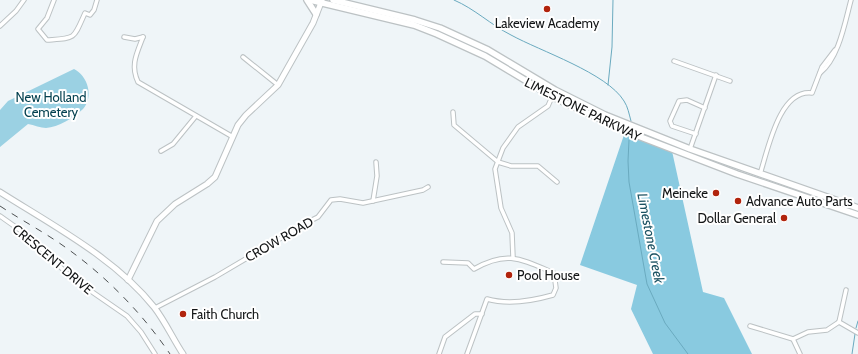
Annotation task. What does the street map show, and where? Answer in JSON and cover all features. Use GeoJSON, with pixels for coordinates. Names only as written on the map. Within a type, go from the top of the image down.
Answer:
{"type":"FeatureCollection","features":[{"type":"Feature","properties":{"kind":"main road"},"geometry":{"type":"LineString","coordinates":[[307,0],[316,14]]}},
{"type":"Feature","properties":{"kind":"main road","name":"LIMESTONE PARKWAY"},"geometry":{"type":"LineString","coordinates":[[310,0],[414,25],[438,34],[485,56],[553,97],[633,134],[688,156],[834,208],[858,215]]}},
{"type":"Feature","properties":{"kind":"main road","name":"LIMESTONE PARKWAY"},"geometry":{"type":"LineString","coordinates":[[333,0],[415,20],[440,28],[488,50],[556,90],[605,115],[690,149],[858,208]]}},
{"type":"Feature","properties":{"kind":"main road"},"geometry":{"type":"LineString","coordinates":[[342,0],[347,3]]}},
{"type":"Feature","properties":{"kind":"main road"},"geometry":{"type":"LineString","coordinates":[[688,156],[690,149]]}},
{"type":"Feature","properties":{"kind":"main road"},"geometry":{"type":"LineString","coordinates":[[834,208],[837,200]]}},
{"type":"Feature","properties":{"kind":"street"},"geometry":{"type":"LineString","coordinates":[[0,26],[16,11],[24,0]]}},
{"type":"Feature","properties":{"kind":"street"},"geometry":{"type":"LineString","coordinates":[[54,0],[47,18],[38,29],[47,40],[71,38],[76,34],[84,14],[90,15],[94,10],[97,0]]}},
{"type":"Feature","properties":{"kind":"street"},"geometry":{"type":"LineString","coordinates":[[760,174],[780,115],[792,98],[803,92],[812,94],[820,74],[836,50],[851,0]]}},
{"type":"Feature","properties":{"kind":"street"},"geometry":{"type":"LineString","coordinates":[[128,280],[157,221],[175,204],[212,181],[219,170],[233,137],[246,115],[278,85],[296,54],[321,2]]}},
{"type":"Feature","properties":{"kind":"street"},"geometry":{"type":"LineString","coordinates":[[124,37],[135,39],[143,37],[133,63],[133,70],[138,82],[233,137]]}},
{"type":"Feature","properties":{"kind":"street"},"geometry":{"type":"LineString","coordinates":[[243,57],[278,85]]}},
{"type":"Feature","properties":{"kind":"street"},"geometry":{"type":"LineString","coordinates":[[674,61],[730,81]]}},
{"type":"Feature","properties":{"kind":"street"},"geometry":{"type":"LineString","coordinates":[[690,149],[716,75]]}},
{"type":"Feature","properties":{"kind":"street"},"geometry":{"type":"LineString","coordinates":[[513,257],[512,232],[501,208],[495,169],[503,148],[518,127],[548,106],[556,90]]}},
{"type":"Feature","properties":{"kind":"street"},"geometry":{"type":"LineString","coordinates":[[696,134],[672,126],[670,121],[679,101],[687,100],[705,108]]}},
{"type":"Feature","properties":{"kind":"street"},"geometry":{"type":"LineString","coordinates":[[453,112],[454,125],[498,162],[511,166],[538,166],[557,182]]}},
{"type":"Feature","properties":{"kind":"street"},"geometry":{"type":"LineString","coordinates":[[161,151],[173,144],[196,116]]}},
{"type":"Feature","properties":{"kind":"street"},"geometry":{"type":"LineString","coordinates":[[373,201],[377,176],[376,162]]}},
{"type":"Feature","properties":{"kind":"street","name":"CROW ROAD"},"geometry":{"type":"LineString","coordinates":[[155,308],[215,277],[318,217],[331,200],[340,199],[362,202],[373,201],[424,190],[428,187]]}},
{"type":"Feature","properties":{"kind":"street"},"geometry":{"type":"LineString","coordinates":[[0,192],[81,244],[128,280],[155,308],[183,354]]}},
{"type":"Feature","properties":{"kind":"street","name":"CRESCENT DRIVE"},"geometry":{"type":"LineString","coordinates":[[0,216],[34,240],[36,244],[72,278],[126,316],[141,332],[155,354]]}},
{"type":"Feature","properties":{"kind":"street"},"geometry":{"type":"LineString","coordinates":[[443,262],[468,263],[474,269],[489,261],[513,257],[554,273],[556,288],[553,296],[510,302],[498,302],[487,299],[467,354]]}},
{"type":"Feature","properties":{"kind":"street"},"geometry":{"type":"LineString","coordinates":[[750,326],[793,339],[808,332],[827,330],[839,322],[846,290]]}},
{"type":"Feature","properties":{"kind":"street"},"geometry":{"type":"LineString","coordinates":[[440,354],[445,337],[474,314],[482,314]]}},
{"type":"Feature","properties":{"kind":"street"},"geometry":{"type":"LineString","coordinates":[[839,322],[858,333]]}},
{"type":"Feature","properties":{"kind":"street"},"geometry":{"type":"LineString","coordinates":[[793,339],[800,354]]}},
{"type":"Feature","properties":{"kind":"green space","name":"New Holland Cemetery"},"geometry":{"type":"Polygon","coordinates":[[[74,69],[83,77],[88,87],[88,99],[83,109],[66,122],[56,126],[44,128],[28,124],[0,147],[0,110],[8,101],[74,69]]]}},
{"type":"Feature","properties":{"kind":"shaded area"},"geometry":{"type":"Polygon","coordinates":[[[627,126],[670,142],[703,292],[724,298],[752,354],[653,354],[631,309],[637,285],[580,265],[627,126]]]}},
{"type":"Feature","properties":{"kind":"waterway"},"geometry":{"type":"LineString","coordinates":[[454,0],[511,35],[572,64],[603,81],[624,101],[631,121]]}},
{"type":"Feature","properties":{"kind":"waterway","name":"Limestone Creek"},"geometry":{"type":"LineString","coordinates":[[608,85],[612,47],[613,0]]}},
{"type":"Feature","properties":{"kind":"waterway","name":"Limestone Creek"},"geometry":{"type":"LineString","coordinates":[[629,140],[629,182],[647,284],[665,323],[688,354]]}},
{"type":"Feature","properties":{"kind":"waterway"},"geometry":{"type":"LineString","coordinates":[[856,328],[858,321]]}},
{"type":"Feature","properties":{"kind":"waterway"},"geometry":{"type":"LineString","coordinates":[[852,354],[855,334]]}},
{"type":"Feature","properties":{"kind":"railway"},"geometry":{"type":"LineString","coordinates":[[0,206],[57,242],[95,270],[148,324],[170,354]]}},
{"type":"Feature","properties":{"kind":"place","name":"Lakeview Academy"},"geometry":{"type":"Point","coordinates":[547,9]}},
{"type":"Feature","properties":{"kind":"place","name":"Meineke"},"geometry":{"type":"Point","coordinates":[716,193]}},
{"type":"Feature","properties":{"kind":"place","name":"Advance Auto Parts"},"geometry":{"type":"Point","coordinates":[738,201]}},
{"type":"Feature","properties":{"kind":"place","name":"Dollar General"},"geometry":{"type":"Point","coordinates":[784,218]}},
{"type":"Feature","properties":{"kind":"place","name":"Pool House"},"geometry":{"type":"Point","coordinates":[509,275]}},
{"type":"Feature","properties":{"kind":"place","name":"Faith Church"},"geometry":{"type":"Point","coordinates":[183,314]}}]}
